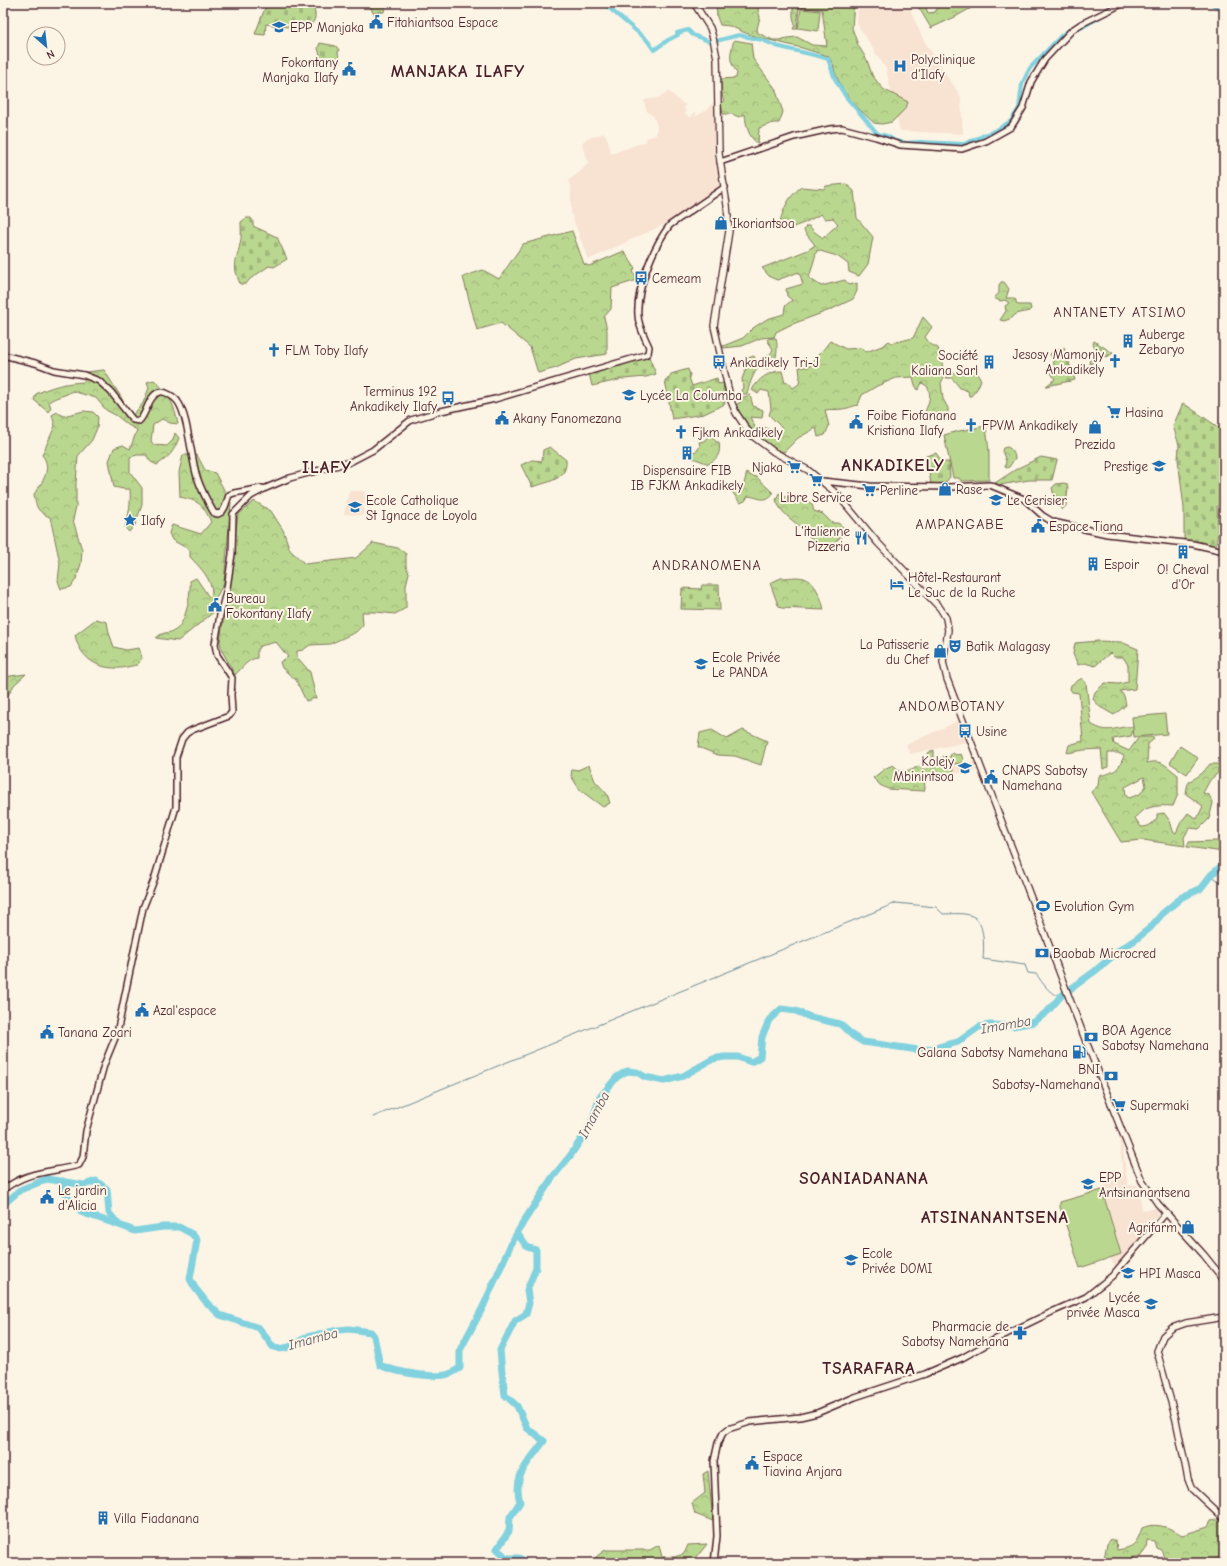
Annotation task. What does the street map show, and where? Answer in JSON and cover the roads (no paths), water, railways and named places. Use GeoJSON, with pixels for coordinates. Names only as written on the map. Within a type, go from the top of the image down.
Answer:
{"type":"FeatureCollection","features":[{"type":"Feature","properties":{"kind":"main road"},"geometry":{"type":"LineString","coordinates":[[694,3],[708,26],[714,40],[718,72],[720,162],[725,187],[728,231],[714,326],[729,396],[736,413],[750,434],[774,452],[808,470],[837,494],[877,542],[940,608],[946,618],[948,634],[943,662],[947,679],[1068,995],[1142,1181],[1156,1202],[1204,1255],[1224,1280]]}},
{"type":"Feature","properties":{"kind":"main road"},"geometry":{"type":"LineString","coordinates":[[1224,1318],[1186,1323],[1172,1328],[1163,1336],[1157,1351],[1176,1420],[1188,1480],[1192,1489],[1224,1519]]}},
{"type":"Feature","properties":{"kind":"street"},"geometry":{"type":"LineString","coordinates":[[720,162],[794,137],[842,128],[876,136],[900,145],[962,149],[969,147],[1004,132],[1011,127],[1023,108],[1031,82],[1045,60],[1072,30],[1124,3]]}},
{"type":"Feature","properties":{"kind":"street"},"geometry":{"type":"LineString","coordinates":[[3,1190],[12,1183],[28,1175],[79,1165],[83,1157],[86,1131],[104,1065],[117,1033],[143,908],[154,880],[176,807],[176,757],[180,743],[187,733],[192,730],[229,716],[232,712],[232,678],[217,654],[215,644],[227,588],[232,554],[233,514],[251,496],[266,488],[290,478],[350,462],[373,450],[411,420],[441,411],[495,399],[645,355],[648,353],[649,347],[638,316],[639,292],[643,279],[664,232],[670,225],[725,187]]}},
{"type":"Feature","properties":{"kind":"street"},"geometry":{"type":"LineString","coordinates":[[3,355],[35,363],[54,370],[84,375],[99,381],[111,392],[133,420],[139,421],[144,416],[147,407],[154,396],[159,392],[165,392],[178,401],[184,418],[197,476],[214,513],[218,514],[222,512],[230,495],[234,493],[266,488]]}},
{"type":"Feature","properties":{"kind":"street"},"geometry":{"type":"LineString","coordinates":[[822,481],[870,486],[950,487],[990,485],[1024,499],[1043,516],[1053,522],[1107,534],[1193,544],[1224,551]]}},
{"type":"Feature","properties":{"kind":"street"},"geometry":{"type":"LineString","coordinates":[[714,1563],[717,1536],[714,1461],[718,1443],[723,1433],[728,1429],[750,1422],[800,1417],[817,1413],[855,1397],[925,1374],[962,1358],[1054,1310],[1086,1297],[1112,1276],[1166,1213]]}},
{"type":"Feature","properties":{"kind":"waterway"},"geometry":{"type":"LineString","coordinates":[[603,3],[647,40],[654,50],[678,35],[677,33],[688,30],[693,35],[708,41],[716,41],[739,35],[828,59],[835,79],[846,97],[878,134],[887,136],[895,141],[907,143],[919,142],[964,144],[998,129],[1011,121],[1019,108],[1022,84],[1030,68],[1062,35],[1071,29],[1081,28],[1100,17]]}},
{"type":"Feature","properties":{"kind":"waterway"},"geometry":{"type":"LineString","coordinates":[[1211,3],[1224,12]]}},
{"type":"Feature","properties":{"kind":"waterway","name":"Imamba"},"geometry":{"type":"LineString","coordinates":[[3,1205],[20,1190],[47,1179],[84,1185],[96,1181],[107,1189],[109,1213],[119,1225],[135,1231],[163,1227],[179,1227],[192,1234],[197,1240],[190,1279],[195,1288],[207,1303],[220,1315],[259,1328],[273,1347],[280,1349],[289,1347],[307,1337],[338,1330],[349,1329],[371,1332],[374,1336],[380,1365],[386,1368],[414,1374],[434,1376],[449,1374],[460,1368],[460,1350],[483,1307],[511,1244],[524,1221],[552,1178],[570,1156],[590,1126],[600,1097],[617,1077],[627,1071],[637,1072],[645,1077],[664,1081],[683,1076],[713,1059],[738,1057],[751,1062],[760,1057],[762,1037],[769,1020],[781,1009],[796,1011],[810,1017],[840,1024],[853,1036],[863,1042],[919,1050],[931,1049],[958,1042],[979,1027],[990,1025],[1013,1026],[1034,1022],[1048,1011],[1061,996],[1150,928],[1162,914],[1182,897],[1200,889],[1211,875],[1224,864]]}},
{"type":"Feature","properties":{"kind":"waterway"},"geometry":{"type":"LineString","coordinates":[[1211,875],[1224,885]]}},
{"type":"Feature","properties":{"kind":"waterway"},"geometry":{"type":"LineString","coordinates":[[373,1117],[896,903],[936,907],[943,914],[971,915],[978,920],[982,930],[983,959],[1025,965],[1028,973],[1036,974],[1049,991],[1061,996]]}},
{"type":"Feature","properties":{"kind":"waterway","name":"Imamba"},"geometry":{"type":"LineString","coordinates":[[63,1181],[67,1197],[83,1213],[119,1225]]}},
{"type":"Feature","properties":{"kind":"waterway"},"geometry":{"type":"LineString","coordinates":[[517,1233],[527,1247],[536,1250],[536,1268],[527,1290],[529,1303],[526,1314],[515,1321],[500,1350],[502,1372],[505,1395],[517,1406],[527,1428],[544,1441],[523,1469],[518,1484],[520,1502],[510,1517],[509,1531],[497,1549],[507,1558],[519,1558],[527,1563]]}},
{"type":"Feature","properties":{"kind":"place","name":"Fitahiantsoa Espace"},"geometry":{"type":"Point","coordinates":[376,22]}},
{"type":"Feature","properties":{"kind":"place","name":"EPP Manjaka"},"geometry":{"type":"Point","coordinates":[279,27]}},
{"type":"Feature","properties":{"kind":"place","name":"Polyclinique d'Ilafy"},"geometry":{"type":"Point","coordinates":[900,66]}},
{"type":"Feature","properties":{"kind":"place","name":"Fokontany Manjaka Ilafy"},"geometry":{"type":"Point","coordinates":[349,69]}},
{"type":"Feature","properties":{"kind":"place","name":"Ikoriantsoa"},"geometry":{"type":"Point","coordinates":[721,223]}},
{"type":"Feature","properties":{"kind":"place","name":"Cemeam"},"geometry":{"type":"Point","coordinates":[641,278]}},
{"type":"Feature","properties":{"kind":"place","name":"Auberge Zebaryo"},"geometry":{"type":"Point","coordinates":[1128,341]}},
{"type":"Feature","properties":{"kind":"place","name":"FLM Toby Ilafy"},"geometry":{"type":"Point","coordinates":[274,350]}},
{"type":"Feature","properties":{"kind":"place","name":"Jesosy Mamonjy Ankadikely"},"geometry":{"type":"Point","coordinates":[1115,361]}},
{"type":"Feature","properties":{"kind":"place","name":"Ankadikely Tri-J"},"geometry":{"type":"Point","coordinates":[719,362]}},
{"type":"Feature","properties":{"kind":"place","name":"Société Kaliana Sarl"},"geometry":{"type":"Point","coordinates":[989,362]}},
{"type":"Feature","properties":{"kind":"place","name":"Lycée La Columba"},"geometry":{"type":"Point","coordinates":[629,395]}},
{"type":"Feature","properties":{"kind":"place","name":"Terminus 192 Ankadikely Ilafy"},"geometry":{"type":"Point","coordinates":[448,398]}},
{"type":"Feature","properties":{"kind":"place","name":"Hasina"},"geometry":{"type":"Point","coordinates":[1114,412]}},
{"type":"Feature","properties":{"kind":"place","name":"Akany Fanomezana"},"geometry":{"type":"Point","coordinates":[502,418]}},
{"type":"Feature","properties":{"kind":"place","name":"Foibe Fiofanana Kristiana Ilafy"},"geometry":{"type":"Point","coordinates":[856,422]}},
{"type":"Feature","properties":{"kind":"place","name":"FPVM Ankadikely"},"geometry":{"type":"Point","coordinates":[971,425]}},
{"type":"Feature","properties":{"kind":"place","name":"Prezida"},"geometry":{"type":"Point","coordinates":[1095,427]}},
{"type":"Feature","properties":{"kind":"place","name":"Fjkm Ankadikely"},"geometry":{"type":"Point","coordinates":[681,432]}},
{"type":"Feature","properties":{"kind":"place","name":"Dispensaire FIB IB FJKM Ankadikely"},"geometry":{"type":"Point","coordinates":[687,453]}},
{"type":"Feature","properties":{"kind":"place","name":"Prestige"},"geometry":{"type":"Point","coordinates":[1159,466]}},
{"type":"Feature","properties":{"kind":"place","name":"Njaka"},"geometry":{"type":"Point","coordinates":[794,467]}},
{"type":"Feature","properties":{"kind":"place","name":"Libre Service"},"geometry":{"type":"Point","coordinates":[816,480]}},
{"type":"Feature","properties":{"kind":"place","name":"Rase"},"geometry":{"type":"Point","coordinates":[945,489]}},
{"type":"Feature","properties":{"kind":"place","name":"Perline"},"geometry":{"type":"Point","coordinates":[869,490]}},
{"type":"Feature","properties":{"kind":"place","name":"Le Cerisier"},"geometry":{"type":"Point","coordinates":[996,500]}},
{"type":"Feature","properties":{"kind":"place","name":"Ecole Catholique St Ignace de Loyola"},"geometry":{"type":"Point","coordinates":[355,507]}},
{"type":"Feature","properties":{"kind":"place","name":"Ilafy"},"geometry":{"type":"Point","coordinates":[130,520]}},
{"type":"Feature","properties":{"kind":"place","name":"Espace Tiana"},"geometry":{"type":"Point","coordinates":[1038,526]}},
{"type":"Feature","properties":{"kind":"place","name":"L'italienne Pizzeria"},"geometry":{"type":"Point","coordinates":[861,538]}},
{"type":"Feature","properties":{"kind":"place","name":"O! Cheval d'Or"},"geometry":{"type":"Point","coordinates":[1183,552]}},
{"type":"Feature","properties":{"kind":"place","name":"Espoir"},"geometry":{"type":"Point","coordinates":[1093,564]}},
{"type":"Feature","properties":{"kind":"place","name":"Hôtel-Restaurant Le Suc de la Ruche"},"geometry":{"type":"Point","coordinates":[897,584]}},
{"type":"Feature","properties":{"kind":"place","name":"Bureau Fokontany Ilafy"},"geometry":{"type":"Point","coordinates":[215,605]}},
{"type":"Feature","properties":{"kind":"place","name":"Batik Malagasy"},"geometry":{"type":"Point","coordinates":[955,646]}},
{"type":"Feature","properties":{"kind":"place","name":"La Patisserie du Chef"},"geometry":{"type":"Point","coordinates":[940,651]}},
{"type":"Feature","properties":{"kind":"place","name":"Ecole Privée Le PANDA"},"geometry":{"type":"Point","coordinates":[701,664]}},
{"type":"Feature","properties":{"kind":"place","name":"Usine"},"geometry":{"type":"Point","coordinates":[965,731]}},
{"type":"Feature","properties":{"kind":"place","name":"Kolejy Mbinintsoa"},"geometry":{"type":"Point","coordinates":[965,768]}},
{"type":"Feature","properties":{"kind":"place","name":"CNAPS Sabotsy Namehana"},"geometry":{"type":"Point","coordinates":[991,777]}},
{"type":"Feature","properties":{"kind":"place","name":"Evolution Gym"},"geometry":{"type":"Point","coordinates":[1043,906]}},
{"type":"Feature","properties":{"kind":"place","name":"Baobab Microcred"},"geometry":{"type":"Point","coordinates":[1042,953]}},
{"type":"Feature","properties":{"kind":"place","name":"Azal'espace"},"geometry":{"type":"Point","coordinates":[142,1010]}},
{"type":"Feature","properties":{"kind":"place","name":"Tanana Zoari"},"geometry":{"type":"Point","coordinates":[47,1032]}},
{"type":"Feature","properties":{"kind":"place","name":"BOA Agence Sabotsy Namehana"},"geometry":{"type":"Point","coordinates":[1091,1037]}},
{"type":"Feature","properties":{"kind":"place","name":"Galana Sabotsy Namehana"},"geometry":{"type":"Point","coordinates":[1079,1052]}},
{"type":"Feature","properties":{"kind":"place","name":"BNI Sabotsy-Namehana"},"geometry":{"type":"Point","coordinates":[1111,1076]}},
{"type":"Feature","properties":{"kind":"place","name":"Supermaki"},"geometry":{"type":"Point","coordinates":[1119,1105]}},
{"type":"Feature","properties":{"kind":"place","name":"EPP Antsinanantsena"},"geometry":{"type":"Point","coordinates":[1088,1184]}},
{"type":"Feature","properties":{"kind":"place","name":"Le jardin d'Alicia"},"geometry":{"type":"Point","coordinates":[47,1197]}},
{"type":"Feature","properties":{"kind":"place","name":"Agrifarm"},"geometry":{"type":"Point","coordinates":[1188,1227]}},
{"type":"Feature","properties":{"kind":"place","name":"Ecole Privée DOMI"},"geometry":{"type":"Point","coordinates":[851,1260]}},
{"type":"Feature","properties":{"kind":"place","name":"HPI Masca"},"geometry":{"type":"Point","coordinates":[1128,1273]}},
{"type":"Feature","properties":{"kind":"place","name":"Lycée privée Masca"},"geometry":{"type":"Point","coordinates":[1151,1304]}},
{"type":"Feature","properties":{"kind":"place","name":"Pharmacie de Sabotsy Namehana"},"geometry":{"type":"Point","coordinates":[1020,1333]}},
{"type":"Feature","properties":{"kind":"place","name":"Espace Tiavina Anjara"},"geometry":{"type":"Point","coordinates":[752,1463]}},
{"type":"Feature","properties":{"kind":"place","name":"Villa Fiadanana"},"geometry":{"type":"Point","coordinates":[103,1518]}},
{"type":"Feature","properties":{"kind":"district","name":"MANJAKA ILAFY"},"geometry":{"type":"Point","coordinates":[458,71]}},
{"type":"Feature","properties":{"kind":"district","name":"ANTANETY ATSIMO"},"geometry":{"type":"Point","coordinates":[1120,312]}},
{"type":"Feature","properties":{"kind":"district","name":"ANKADIKELY"},"geometry":{"type":"Point","coordinates":[893,465]}},
{"type":"Feature","properties":{"kind":"district","name":"ILAFY"},"geometry":{"type":"Point","coordinates":[327,467]}},
{"type":"Feature","properties":{"kind":"district","name":"AMPANGABE"},"geometry":{"type":"Point","coordinates":[960,524]}},
{"type":"Feature","properties":{"kind":"district","name":"ANDRANOMENA"},"geometry":{"type":"Point","coordinates":[707,565]}},
{"type":"Feature","properties":{"kind":"district","name":"ANDOMBOTANY"},"geometry":{"type":"Point","coordinates":[952,706]}},
{"type":"Feature","properties":{"kind":"district","name":"SOANIADANANA"},"geometry":{"type":"Point","coordinates":[864,1178]}},
{"type":"Feature","properties":{"kind":"district","name":"ATSINANANTSENA"},"geometry":{"type":"Point","coordinates":[995,1217]}},
{"type":"Feature","properties":{"kind":"district","name":"TSARAFARA"},"geometry":{"type":"Point","coordinates":[869,1368]}}]}
